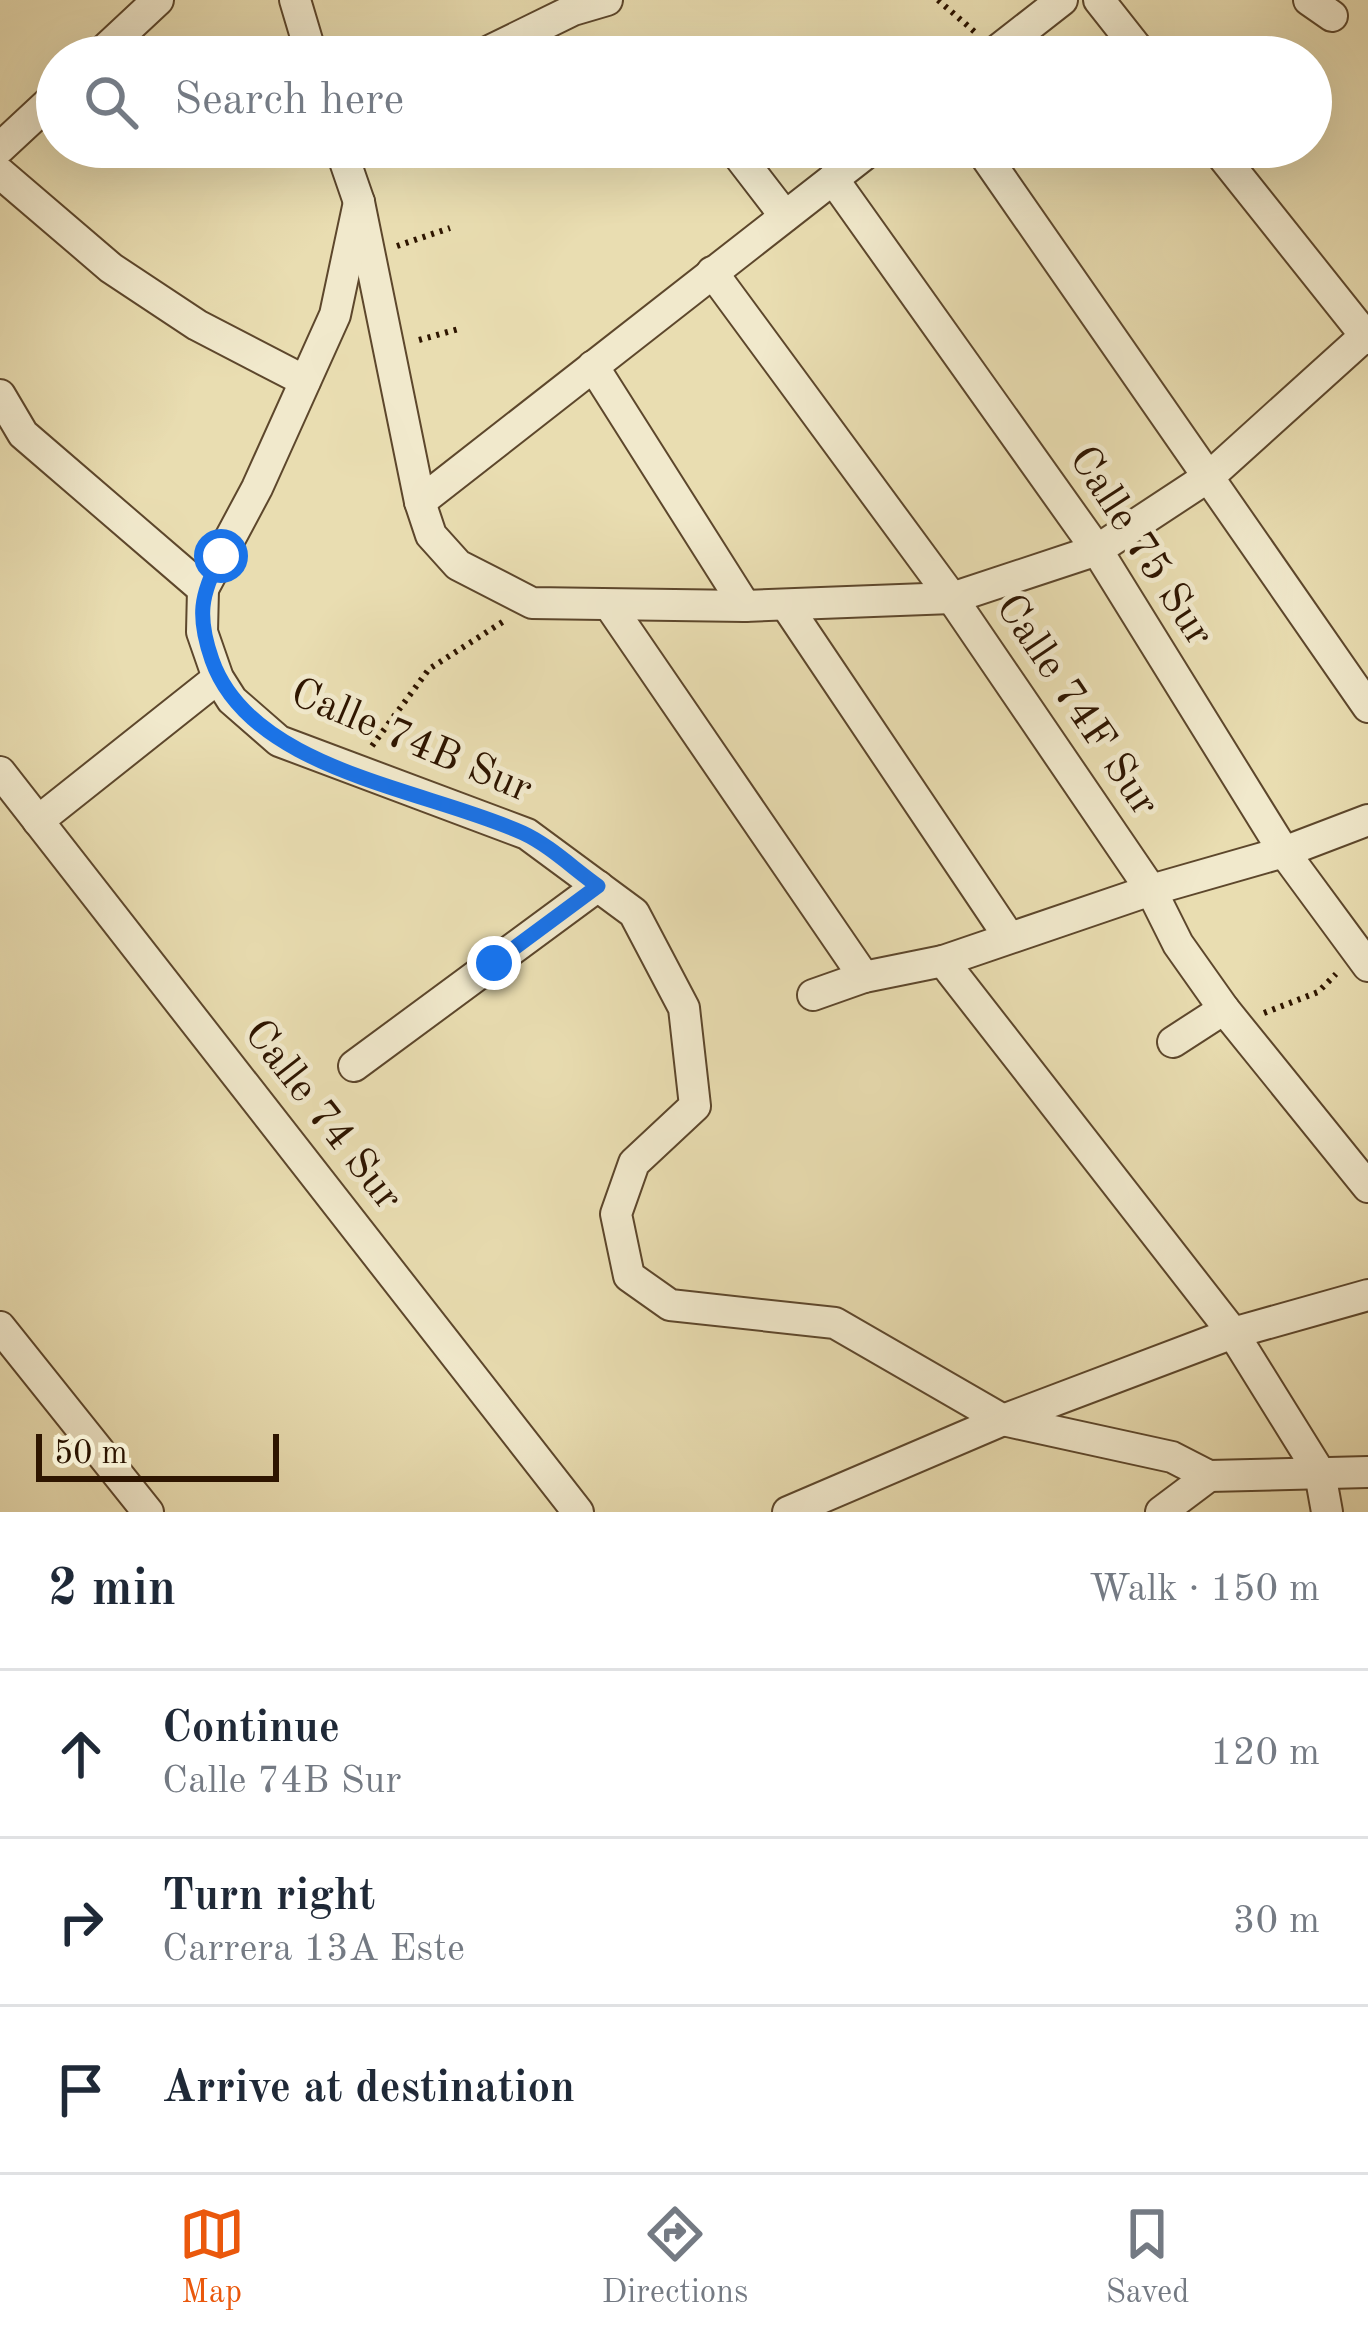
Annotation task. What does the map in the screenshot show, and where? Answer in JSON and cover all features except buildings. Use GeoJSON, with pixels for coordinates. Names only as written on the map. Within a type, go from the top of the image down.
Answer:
{"type":"FeatureCollection","features":[{"type":"Feature","properties":{"kind":"street"},"geometry":{"type":"LineString","coordinates":[[119,36],[158,0]]}},
{"type":"Feature","properties":{"kind":"street"},"geometry":{"type":"LineString","coordinates":[[295,0],[306,36]]}},
{"type":"Feature","properties":{"kind":"street"},"geometry":{"type":"LineString","coordinates":[[520,36],[573,10],[607,0]]}},
{"type":"Feature","properties":{"kind":"street"},"geometry":{"type":"LineString","coordinates":[[1016,36],[1062,0]]}},
{"type":"Feature","properties":{"kind":"street"},"geometry":{"type":"LineString","coordinates":[[1099,0],[1127,36]]}},
{"type":"Feature","properties":{"kind":"street"},"geometry":{"type":"LineString","coordinates":[[0,148],[36,114]]}},
{"type":"Feature","properties":{"kind":"street"},"geometry":{"type":"LineString","coordinates":[[347,168],[359,202],[430,535],[458,565],[532,603],[610,606],[952,598],[1097,550],[1211,475],[1367,336],[1232,168]]}},
{"type":"Feature","properties":{"kind":"street"},"geometry":{"type":"LineString","coordinates":[[748,168],[785,216]]}},
{"type":"Feature","properties":{"kind":"street"},"geometry":{"type":"LineString","coordinates":[[420,502],[847,168]]}},
{"type":"Feature","properties":{"kind":"street"},"geometry":{"type":"LineString","coordinates":[[994,168],[1368,706]]}},
{"type":"Feature","properties":{"kind":"street"},"geometry":{"type":"LineString","coordinates":[[0,173],[111,268],[197,325],[305,381]]}},
{"type":"Feature","properties":{"kind":"street","name":"Calle 75 Sur"},"geometry":{"type":"LineString","coordinates":[[833,179],[1097,550],[1353,969]]}},
{"type":"Feature","properties":{"kind":"street"},"geometry":{"type":"LineString","coordinates":[[0,395],[23,434],[203,589],[257,488],[335,315],[359,202]]}},
{"type":"Feature","properties":{"kind":"street","name":"Calle 74F Sur"},"geometry":{"type":"LineString","coordinates":[[712,272],[952,598],[1151,890],[1178,944],[1368,1187]]}},
{"type":"Feature","properties":{"kind":"street"},"geometry":{"type":"LineString","coordinates":[[593,366],[745,606]]}},
{"type":"Feature","properties":{"kind":"street","name":"Calle 74B Sur"},"geometry":{"type":"LineString","coordinates":[[203,589],[202,632],[218,678],[232,700],[279,741],[526,834],[634,913],[684,1008],[695,1106],[634,1163],[616,1214],[629,1276],[670,1305],[835,1323],[1003,1420]]}},
{"type":"Feature","properties":{"kind":"street"},"geometry":{"type":"LineString","coordinates":[[786,604],[1009,937]]}},
{"type":"Feature","properties":{"kind":"street"},"geometry":{"type":"LineString","coordinates":[[610,606],[864,977]]}},
{"type":"Feature","properties":{"kind":"street"},"geometry":{"type":"LineString","coordinates":[[38,821],[218,678]]}},
{"type":"Feature","properties":{"kind":"street","name":"Calle 74 Sur"},"geometry":{"type":"LineString","coordinates":[[4,787],[38,821],[578,1512]]}},
{"type":"Feature","properties":{"kind":"street"},"geometry":{"type":"LineString","coordinates":[[813,995],[864,977],[943,961],[1368,820]]}},
{"type":"Feature","properties":{"kind":"street"},"geometry":{"type":"LineString","coordinates":[[354,1066],[598,886]]}},
{"type":"Feature","properties":{"kind":"street"},"geometry":{"type":"LineString","coordinates":[[943,961],[1234,1333],[1320,1473],[1328,1512]]}},
{"type":"Feature","properties":{"kind":"street"},"geometry":{"type":"LineString","coordinates":[[1173,1042],[1231,1016]]}},
{"type":"Feature","properties":{"kind":"street"},"geometry":{"type":"LineString","coordinates":[[788,1512],[1003,1420],[1234,1333],[1368,1295]]}},
{"type":"Feature","properties":{"kind":"street"},"geometry":{"type":"LineString","coordinates":[[0,1327],[148,1512]]}},
{"type":"Feature","properties":{"kind":"street"},"geometry":{"type":"LineString","coordinates":[[1003,1420],[1172,1457],[1209,1476],[1368,1472]]}},
{"type":"Feature","properties":{"kind":"street"},"geometry":{"type":"LineString","coordinates":[[1161,1512],[1209,1476]]}},
{"type":"Feature","properties":{"kind":"path"},"geometry":{"type":"LineString","coordinates":[[938,0],[975,36]]}},
{"type":"Feature","properties":{"kind":"path"},"geometry":{"type":"LineString","coordinates":[[369,255],[450,228]]}},
{"type":"Feature","properties":{"kind":"path"},"geometry":{"type":"LineString","coordinates":[[388,348],[462,328]]}},
{"type":"Feature","properties":{"kind":"path"},"geometry":{"type":"LineString","coordinates":[[352,772],[429,669],[532,603]]}},
{"type":"Feature","properties":{"kind":"path"},"geometry":{"type":"LineString","coordinates":[[1231,1016],[1318,992],[1353,969]]}},
{"type":"Feature","properties":{"kind":"route"},"geometry":{"type":"LineString","coordinates":[[221,556],[203,589],[202,632],[218,678],[232,700],[279,741],[526,834],[598,886],[494,963]]}}]}
